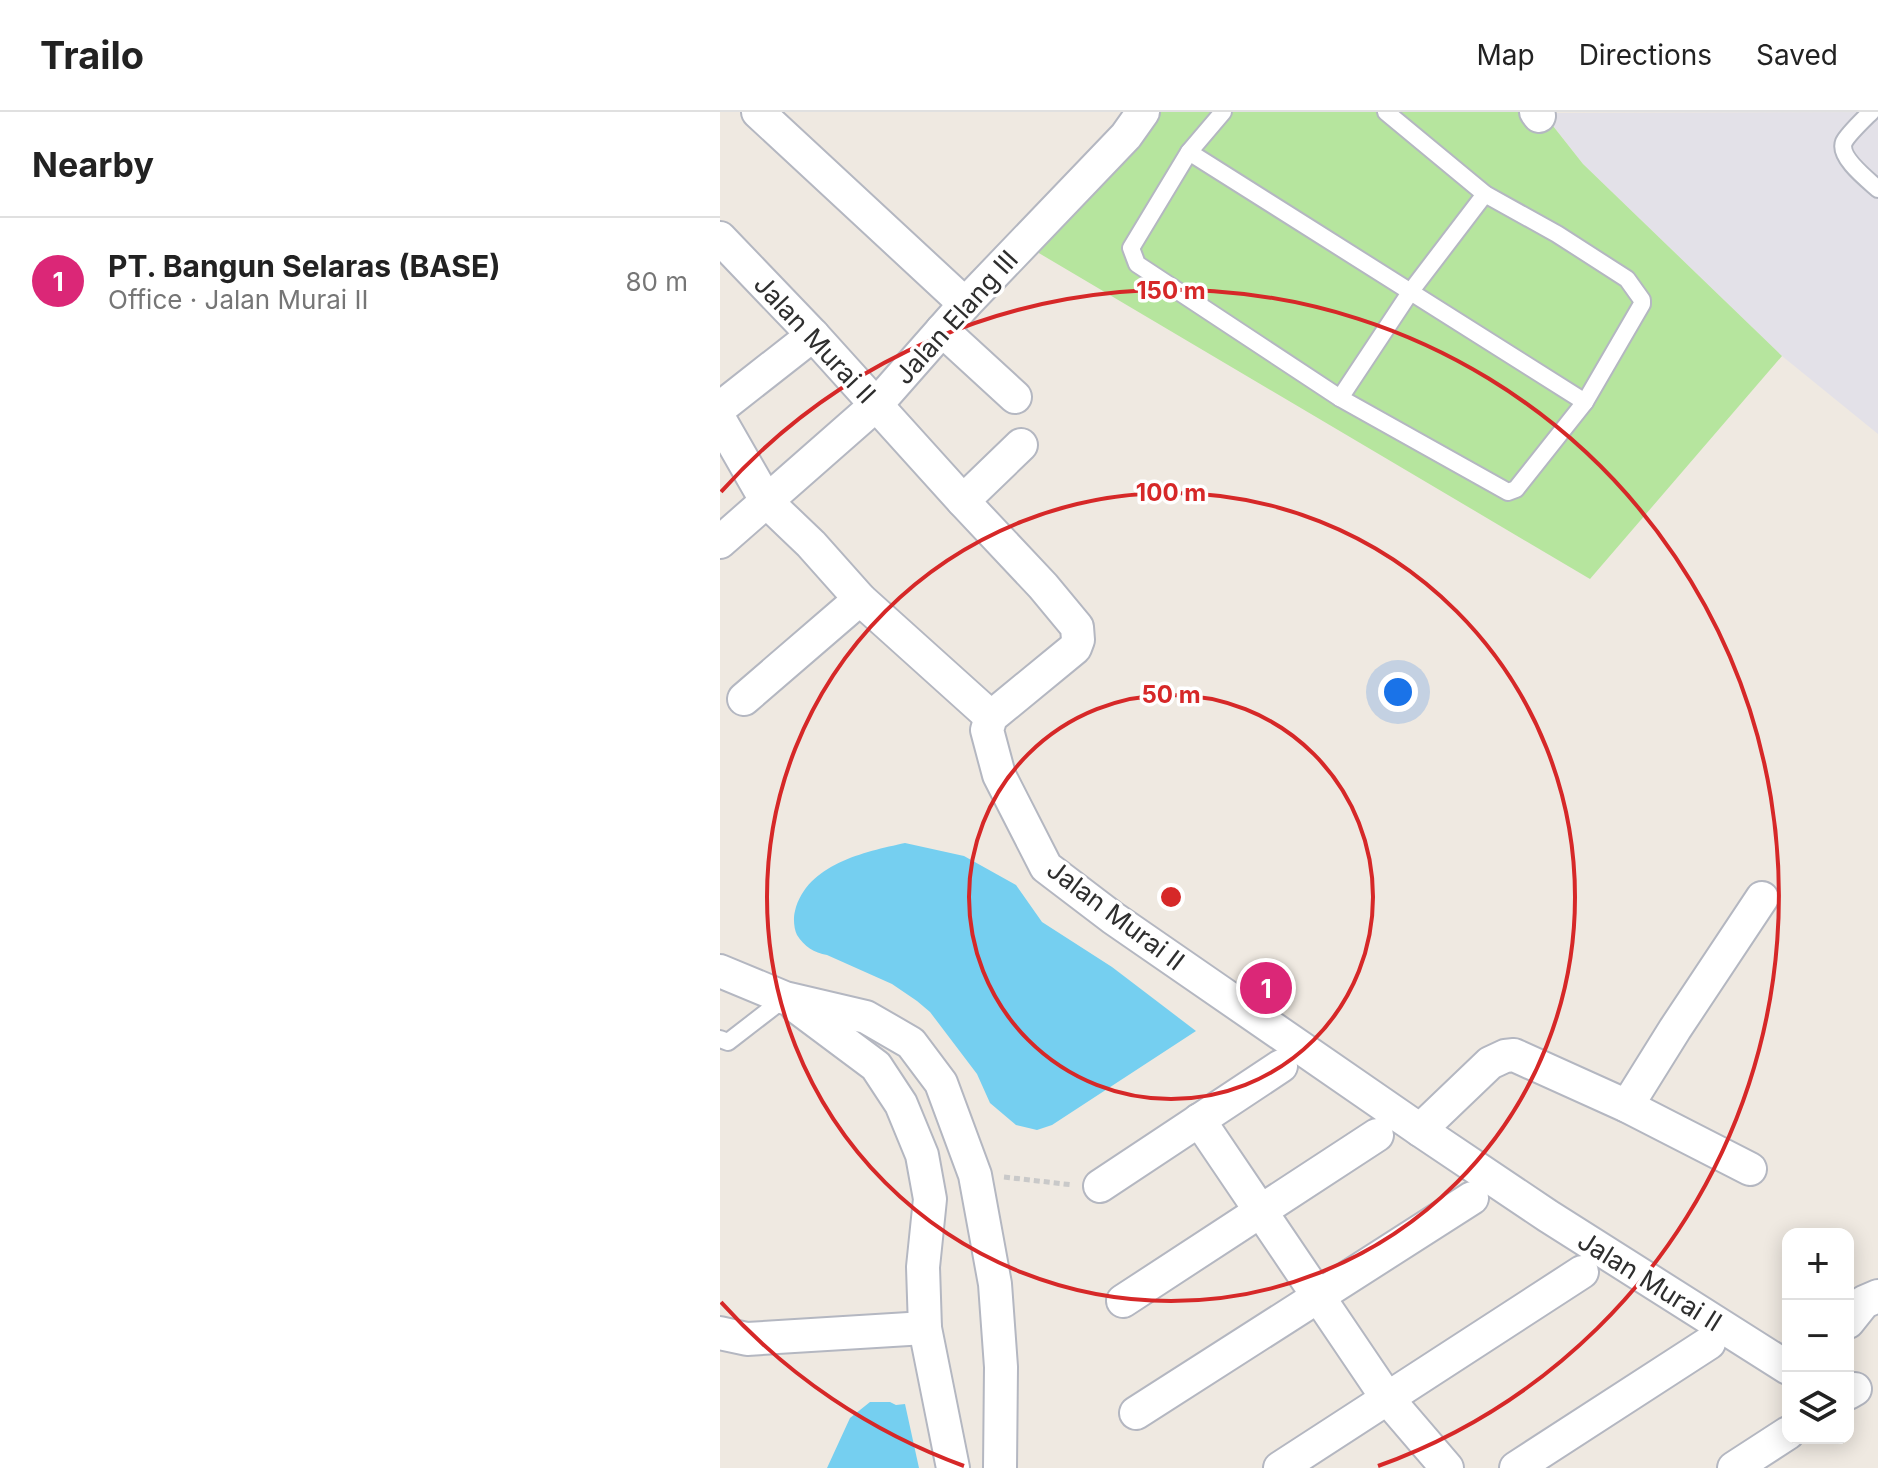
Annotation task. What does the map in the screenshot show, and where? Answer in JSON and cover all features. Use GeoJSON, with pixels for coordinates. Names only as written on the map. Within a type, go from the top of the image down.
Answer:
{"type":"FeatureCollection","features":[{"type":"Feature","properties":{"kind":"street"},"geometry":{"type":"LineString","coordinates":[[758,112],[965,304]]}},
{"type":"Feature","properties":{"kind":"street","name":"Jalan Elang III"},"geometry":{"type":"LineString","coordinates":[[720,542],[877,404],[965,304],[1126,136],[1143,112]]}},
{"type":"Feature","properties":{"kind":"street","name":"Jalan Murai II"},"geometry":{"type":"LineString","coordinates":[[720,238],[877,404],[1077,627],[1075,648],[991,717],[987,730],[999,775],[1046,867],[1113,918],[1420,1130],[1548,1216],[1782,1364]]}},
{"type":"Feature","properties":{"kind":"street"},"geometry":{"type":"LineString","coordinates":[[942,330],[1015,397]]}},
{"type":"Feature","properties":{"kind":"street"},"geometry":{"type":"LineString","coordinates":[[720,408],[813,335]]}},
{"type":"Feature","properties":{"kind":"street"},"geometry":{"type":"LineString","coordinates":[[720,420],[767,502],[811,544],[860,599],[991,717]]}},
{"type":"Feature","properties":{"kind":"street"},"geometry":{"type":"LineString","coordinates":[[963,501],[1021,445]]}},
{"type":"Feature","properties":{"kind":"street"},"geometry":{"type":"LineString","coordinates":[[744,699],[860,599]]}},
{"type":"Feature","properties":{"kind":"street"},"geometry":{"type":"LineString","coordinates":[[1627,1106],[1762,898]]}},
{"type":"Feature","properties":{"kind":"street"},"geometry":{"type":"LineString","coordinates":[[720,971],[785,998],[866,1017],[911,1043],[941,1083],[975,1175],[995,1284],[1001,1367],[1000,1468]]}},
{"type":"Feature","properties":{"kind":"street"},"geometry":{"type":"LineString","coordinates":[[785,998],[876,1066],[901,1104],[922,1155],[930,1199],[923,1267],[925,1328],[953,1468]]}},
{"type":"Feature","properties":{"kind":"street"},"geometry":{"type":"LineString","coordinates":[[1420,1130],[1490,1063],[1514,1055],[1627,1106],[1750,1169]]}},
{"type":"Feature","properties":{"kind":"street"},"geometry":{"type":"LineString","coordinates":[[1100,1186],[1281,1066]]}},
{"type":"Feature","properties":{"kind":"street"},"geometry":{"type":"LineString","coordinates":[[901,1104],[941,1083]]}},
{"type":"Feature","properties":{"kind":"street"},"geometry":{"type":"LineString","coordinates":[[1199,1120],[1387,1398],[1447,1468]]}},
{"type":"Feature","properties":{"kind":"street"},"geometry":{"type":"LineString","coordinates":[[1123,1301],[1377,1135]]}},
{"type":"Feature","properties":{"kind":"street"},"geometry":{"type":"LineString","coordinates":[[1136,1413],[1472,1198]]}},
{"type":"Feature","properties":{"kind":"street"},"geometry":{"type":"LineString","coordinates":[[1280,1468],[1582,1272]]}},
{"type":"Feature","properties":{"kind":"street"},"geometry":{"type":"LineString","coordinates":[[1854,1314],[1864,1302],[1878,1296]]}},
{"type":"Feature","properties":{"kind":"street"},"geometry":{"type":"LineString","coordinates":[[720,1333],[747,1339],[925,1328]]}},
{"type":"Feature","properties":{"kind":"street"},"geometry":{"type":"LineString","coordinates":[[1516,1468],[1709,1343]]}},
{"type":"Feature","properties":{"kind":"street"},"geometry":{"type":"LineString","coordinates":[[1734,1468],[1782,1437]]}},
{"type":"Feature","properties":{"kind":"lane"},"geometry":{"type":"LineString","coordinates":[[1223,112],[1189,152],[1131,248],[1137,264],[1340,398],[1511,492],[1585,402],[1642,304],[1640,296],[1627,279],[1557,234],[1485,194],[1386,112]]}},
{"type":"Feature","properties":{"kind":"lane"},"geometry":{"type":"LineString","coordinates":[[1871,112],[1844,141],[1844,151],[1878,189]]}},
{"type":"Feature","properties":{"kind":"lane"},"geometry":{"type":"LineString","coordinates":[[1189,152],[1585,402]]}},
{"type":"Feature","properties":{"kind":"lane"},"geometry":{"type":"LineString","coordinates":[[1340,398],[1411,291],[1485,194]]}},
{"type":"Feature","properties":{"kind":"lane"},"geometry":{"type":"LineString","coordinates":[[720,1039],[728,1042],[785,998]]}},
{"type":"Feature","properties":{"kind":"path"},"geometry":{"type":"LineString","coordinates":[[975,1175],[1100,1186]]}},
{"type":"Feature","properties":{"kind":"shaded area"},"geometry":{"type":"Polygon","coordinates":[[[1878,112],[1878,434],[1782,356],[1583,164],[1543,113],[1878,112]]]}},
{"type":"Feature","properties":{"kind":"green space"},"geometry":{"type":"Polygon","coordinates":[[[1139,112],[1542,112],[1583,164],[1782,356],[1590,579],[1032,249],[1139,112]]]}},
{"type":"Feature","properties":{"kind":"water"},"geometry":{"type":"Polygon","coordinates":[[[905,843],[964,856],[1016,885],[1042,922],[1112,967],[1196,1031],[1052,1125],[1037,1130],[1016,1125],[990,1103],[977,1074],[930,1012],[892,984],[814,951],[796,933],[794,914],[801,895],[824,871],[855,856],[905,843]]]}},
{"type":"Feature","properties":{"kind":"water"},"geometry":{"type":"Polygon","coordinates":[[[870,1402],[905,1404],[919,1468],[827,1468],[850,1418],[870,1402]]]}},
{"type":"Feature","properties":{"kind":"place","name":"PT. Bangun Selaras (BASE)"},"geometry":{"type":"Point","coordinates":[1266,988]}}]}
